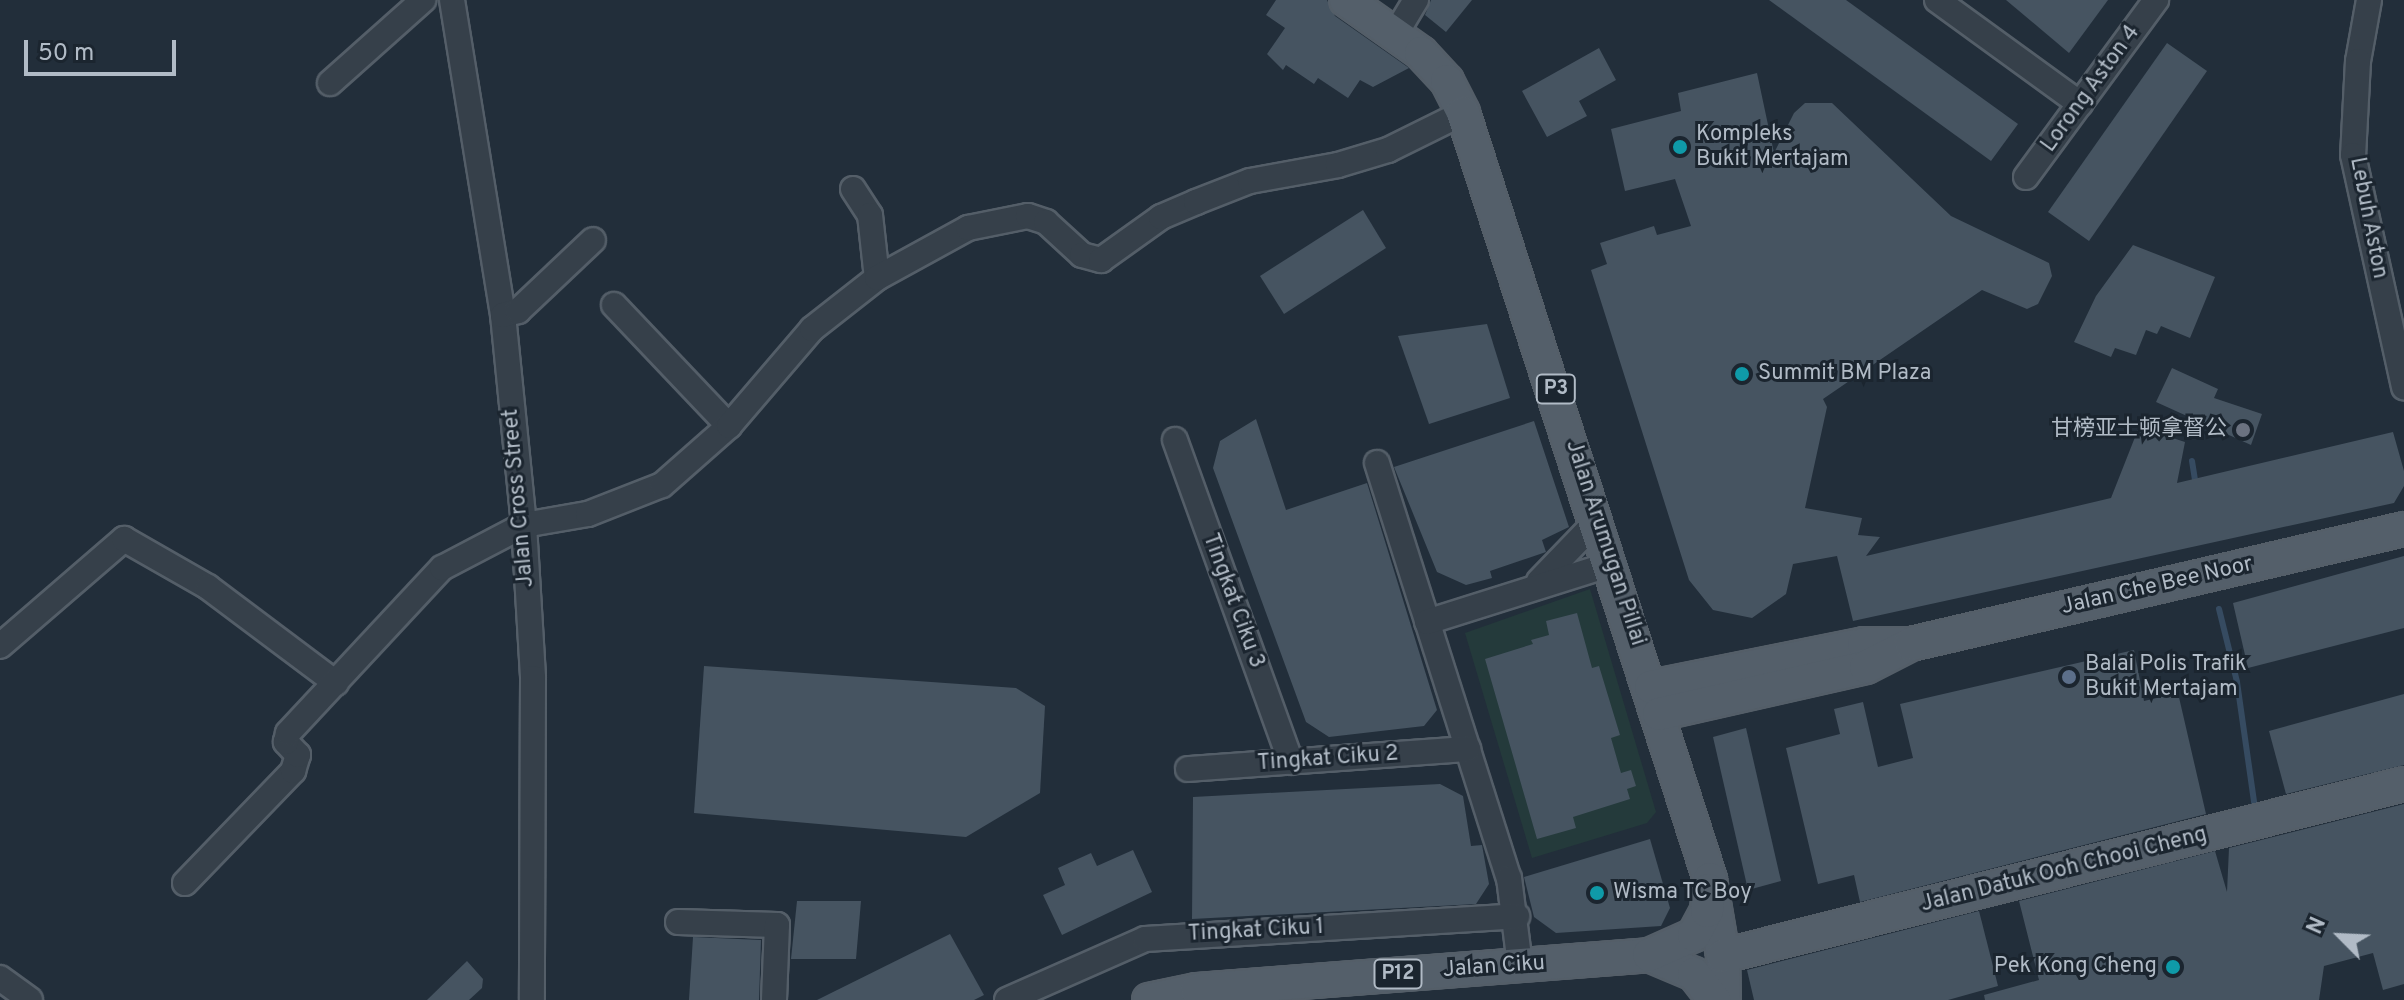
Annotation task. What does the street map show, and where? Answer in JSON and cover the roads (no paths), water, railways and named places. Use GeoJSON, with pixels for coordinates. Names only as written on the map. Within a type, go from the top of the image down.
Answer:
{"type":"FeatureCollection","features":[{"type":"Feature","properties":{"kind":"main road","name":"Jalan Arumugan Pillai"},"geometry":{"type":"LineString","coordinates":[[1346,0],[1396,33],[1447,81],[1463,113],[1598,520],[1710,879],[1723,956],[1724,1000]]}},
{"type":"Feature","properties":{"kind":"main road","name":"Jalan Che Bee Noor"},"geometry":{"type":"LineString","coordinates":[[1655,700],[1864,644],[1911,644],[2404,529]]}},
{"type":"Feature","properties":{"kind":"main road","name":"Jalan Datuk Ooh Chooi Cheng"},"geometry":{"type":"LineString","coordinates":[[1723,956],[2404,784]]}},
{"type":"Feature","properties":{"kind":"main road"},"geometry":{"type":"LineString","coordinates":[[1649,955],[1694,935],[1707,911],[1710,879]]}},
{"type":"Feature","properties":{"kind":"main road"},"geometry":{"type":"LineString","coordinates":[[1649,955],[1694,974],[1714,1000]]}},
{"type":"Feature","properties":{"kind":"main road","name":"Jalan Ciku"},"geometry":{"type":"LineString","coordinates":[[1163,998],[1367,988],[1520,965],[1649,955]]}},
{"type":"Feature","properties":{"kind":"street"},"geometry":{"type":"LineString","coordinates":[[330,83],[423,0]]}},
{"type":"Feature","properties":{"kind":"street","name":"Jalan Cross Street"},"geometry":{"type":"LineString","coordinates":[[452,0],[503,315],[524,525],[533,678],[532,1000]]}},
{"type":"Feature","properties":{"kind":"street"},"geometry":{"type":"LineString","coordinates":[[1396,33],[1416,0]]}},
{"type":"Feature","properties":{"kind":"street"},"geometry":{"type":"LineString","coordinates":[[1937,0],[2080,104]]}},
{"type":"Feature","properties":{"kind":"street","name":"Lorong Aston 4"},"geometry":{"type":"LineString","coordinates":[[2026,177],[2156,0]]}},
{"type":"Feature","properties":{"kind":"street","name":"Lebuh Aston"},"geometry":{"type":"LineString","coordinates":[[2369,0],[2358,61],[2353,155],[2404,387]]}},
{"type":"Feature","properties":{"kind":"street"},"geometry":{"type":"LineString","coordinates":[[185,883],[293,771],[298,755],[286,742],[288,733],[442,568],[524,525],[588,514],[662,485],[729,426],[812,329],[877,278],[968,228],[1028,216],[1046,222],[1082,255],[1101,260],[1161,217],[1196,202],[1250,181],[1338,165],[1388,150],[1463,113]]}},
{"type":"Feature","properties":{"kind":"street"},"geometry":{"type":"LineString","coordinates":[[853,189],[870,215],[877,278]]}},
{"type":"Feature","properties":{"kind":"street"},"geometry":{"type":"LineString","coordinates":[[503,315],[518,311],[593,240]]}},
{"type":"Feature","properties":{"kind":"street"},"geometry":{"type":"LineString","coordinates":[[614,305],[729,426]]}},
{"type":"Feature","properties":{"kind":"street","name":"Tingkat Ciku 3"},"geometry":{"type":"LineString","coordinates":[[1175,440],[1291,762]]}},
{"type":"Feature","properties":{"kind":"street"},"geometry":{"type":"LineString","coordinates":[[1377,463],[1468,749],[1517,916],[1520,965]]}},
{"type":"Feature","properties":{"kind":"street"},"geometry":{"type":"LineString","coordinates":[[1538,583],[1598,520]]}},
{"type":"Feature","properties":{"kind":"street"},"geometry":{"type":"LineString","coordinates":[[0,646],[124,539],[208,587],[336,683]]}},
{"type":"Feature","properties":{"kind":"street"},"geometry":{"type":"LineString","coordinates":[[1427,622],[1538,583],[1611,564]]}},
{"type":"Feature","properties":{"kind":"street","name":"Tingkat Ciku 2"},"geometry":{"type":"LineString","coordinates":[[1188,769],[1468,749]]}},
{"type":"Feature","properties":{"kind":"street","name":"Tingkat Ciku 1"},"geometry":{"type":"LineString","coordinates":[[1007,1000],[1145,939],[1517,916]]}},
{"type":"Feature","properties":{"kind":"street"},"geometry":{"type":"LineString","coordinates":[[678,922],[777,925],[774,1000]]}},
{"type":"Feature","properties":{"kind":"street"},"geometry":{"type":"LineString","coordinates":[[0,978],[30,1000]]}},
{"type":"Feature","properties":{"kind":"waterway"},"geometry":{"type":"LineString","coordinates":[[2192,461],[2196,487]]}},
{"type":"Feature","properties":{"kind":"waterway"},"geometry":{"type":"LineString","coordinates":[[2219,609],[2237,682],[2255,808]]}},
{"type":"Feature","properties":{"kind":"place","name":"Kompleks Bukit Mertajam"},"geometry":{"type":"Point","coordinates":[1680,147]}},
{"type":"Feature","properties":{"kind":"place","name":"Summit BM Plaza"},"geometry":{"type":"Point","coordinates":[1742,374]}},
{"type":"Feature","properties":{"kind":"place","name":"甘榜亚士顿拿督公"},"geometry":{"type":"Point","coordinates":[2243,430]}},
{"type":"Feature","properties":{"kind":"place","name":"Balai Polis Trafik Bukit Mertajam"},"geometry":{"type":"Point","coordinates":[2069,677]}},
{"type":"Feature","properties":{"kind":"place","name":"Wisma TC Boy"},"geometry":{"type":"Point","coordinates":[1597,893]}},
{"type":"Feature","properties":{"kind":"place","name":"Pek Kong Cheng"},"geometry":{"type":"Point","coordinates":[2173,967]}}]}
